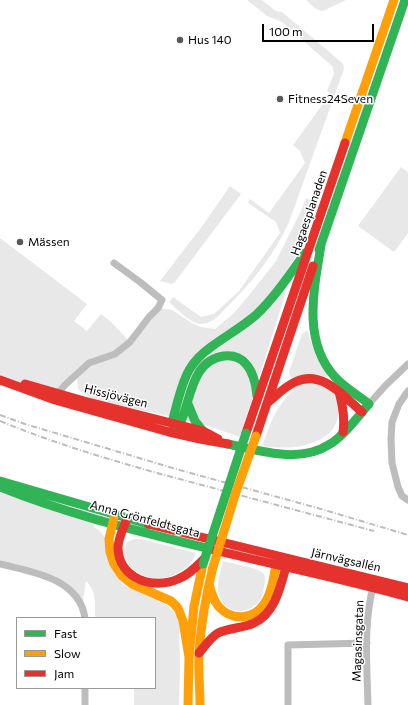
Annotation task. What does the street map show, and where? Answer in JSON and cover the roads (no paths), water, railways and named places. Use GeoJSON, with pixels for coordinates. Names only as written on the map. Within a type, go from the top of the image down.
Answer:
{"type":"FeatureCollection","features":[{"type":"Feature","properties":{"kind":"main road","name":"Hagaesplanaden"},"geometry":{"type":"LineString","coordinates":[[205,563],[246,433],[394,0]]}},
{"type":"Feature","properties":{"kind":"main road","name":"Hagaesplanaden"},"geometry":{"type":"LineString","coordinates":[[205,563],[236,492],[256,436],[405,0]]}},
{"type":"Feature","properties":{"kind":"main road"},"geometry":{"type":"LineString","coordinates":[[175,429],[182,383],[192,363],[205,351],[246,324],[258,313],[279,289],[311,244]]}},
{"type":"Feature","properties":{"kind":"main road"},"geometry":{"type":"LineString","coordinates":[[321,245],[312,306],[313,327],[319,350],[335,376],[369,404]]}},
{"type":"Feature","properties":{"kind":"main road"},"geometry":{"type":"LineString","coordinates":[[175,429],[188,404],[193,382],[200,370],[213,358],[220,356],[235,356],[246,364],[254,378],[258,400]]}},
{"type":"Feature","properties":{"kind":"main road"},"geometry":{"type":"LineString","coordinates":[[267,403],[291,384],[308,378],[316,378],[339,392],[362,412]]}},
{"type":"Feature","properties":{"kind":"main road","name":"Hissjövägen"},"geometry":{"type":"LineString","coordinates":[[0,379],[57,397],[175,429],[200,439],[225,442],[280,455],[298,455],[315,452],[331,444],[369,404]]}},
{"type":"Feature","properties":{"kind":"main road"},"geometry":{"type":"LineString","coordinates":[[339,392],[346,421],[343,432]]}},
{"type":"Feature","properties":{"kind":"main road"},"geometry":{"type":"LineString","coordinates":[[188,404],[195,421],[203,431]]}},
{"type":"Feature","properties":{"kind":"main road","name":"Hissjövägen"},"geometry":{"type":"LineString","coordinates":[[175,429],[203,431],[225,442]]}},
{"type":"Feature","properties":{"kind":"main road","name":"Anna Grönfeldtsgata"},"geometry":{"type":"LineString","coordinates":[[0,481],[114,519]]}},
{"type":"Feature","properties":{"kind":"main road","name":"Anna Grönfeldtsgata"},"geometry":{"type":"LineString","coordinates":[[0,488],[30,499],[287,563]]}},
{"type":"Feature","properties":{"kind":"main road"},"geometry":{"type":"LineString","coordinates":[[114,519],[109,543],[115,566],[131,583],[171,601],[176,606],[180,611],[189,657]]}},
{"type":"Feature","properties":{"kind":"main road"},"geometry":{"type":"LineString","coordinates":[[125,522],[118,547],[121,560],[131,574],[142,580],[158,584],[168,583],[184,576],[205,563]]}},
{"type":"Feature","properties":{"kind":"main road"},"geometry":{"type":"LineString","coordinates":[[205,563],[209,583],[218,606],[227,614],[237,617],[248,617],[256,613],[264,605],[277,561]]}},
{"type":"Feature","properties":{"kind":"main road"},"geometry":{"type":"LineString","coordinates":[[188,705],[189,657],[194,606],[205,563]]}},
{"type":"Feature","properties":{"kind":"main road"},"geometry":{"type":"LineString","coordinates":[[199,654],[209,641],[219,633],[253,624],[268,614],[275,601],[287,563]]}},
{"type":"Feature","properties":{"kind":"main road","name":"Järnvägsallén"},"geometry":{"type":"LineString","coordinates":[[287,563],[374,583],[408,588]]}},
{"type":"Feature","properties":{"kind":"main road"},"geometry":{"type":"LineString","coordinates":[[200,705],[199,654],[202,624],[209,583]]}},
{"type":"Feature","properties":{"kind":"main road","name":"Järnvägsallén"},"geometry":{"type":"LineString","coordinates":[[374,583],[408,597]]}},
{"type":"Feature","properties":{"kind":"street"},"geometry":{"type":"LineString","coordinates":[[57,397],[66,384],[89,363],[115,354],[130,342],[149,317],[158,308],[162,300],[114,263]]}},
{"type":"Feature","properties":{"kind":"street","name":"Hissjövägen"},"geometry":{"type":"LineString","coordinates":[[369,404],[408,364]]}},
{"type":"Feature","properties":{"kind":"street"},"geometry":{"type":"LineString","coordinates":[[408,391],[399,404],[392,422],[391,438],[392,463],[398,487],[402,496],[408,500]]}},
{"type":"Feature","properties":{"kind":"street"},"geometry":{"type":"LineString","coordinates":[[0,564],[45,576],[61,583],[77,598],[82,606],[85,617]]}},
{"type":"Feature","properties":{"kind":"street","name":"Magasinsgatan"},"geometry":{"type":"LineString","coordinates":[[368,705],[368,615],[374,583]]}},
{"type":"Feature","properties":{"kind":"street"},"geometry":{"type":"LineString","coordinates":[[288,705],[288,645],[367,643]]}},
{"type":"Feature","properties":{"kind":"street"},"geometry":{"type":"LineString","coordinates":[[85,689],[85,705]]}},
{"type":"Feature","properties":{"kind":"railway"},"geometry":{"type":"LineString","coordinates":[[0,415],[25,424],[176,469],[321,509],[408,535]]}},
{"type":"Feature","properties":{"kind":"railway"},"geometry":{"type":"LineString","coordinates":[[0,421],[58,443],[117,462],[374,531]]}},
{"type":"Feature","properties":{"kind":"place","name":"Hus 140"},"geometry":{"type":"Point","coordinates":[180,40]}},
{"type":"Feature","properties":{"kind":"place","name":"Fitness24Seven"},"geometry":{"type":"Point","coordinates":[280,99]}},
{"type":"Feature","properties":{"kind":"place","name":"Mässen"},"geometry":{"type":"Point","coordinates":[20,242]}}]}
